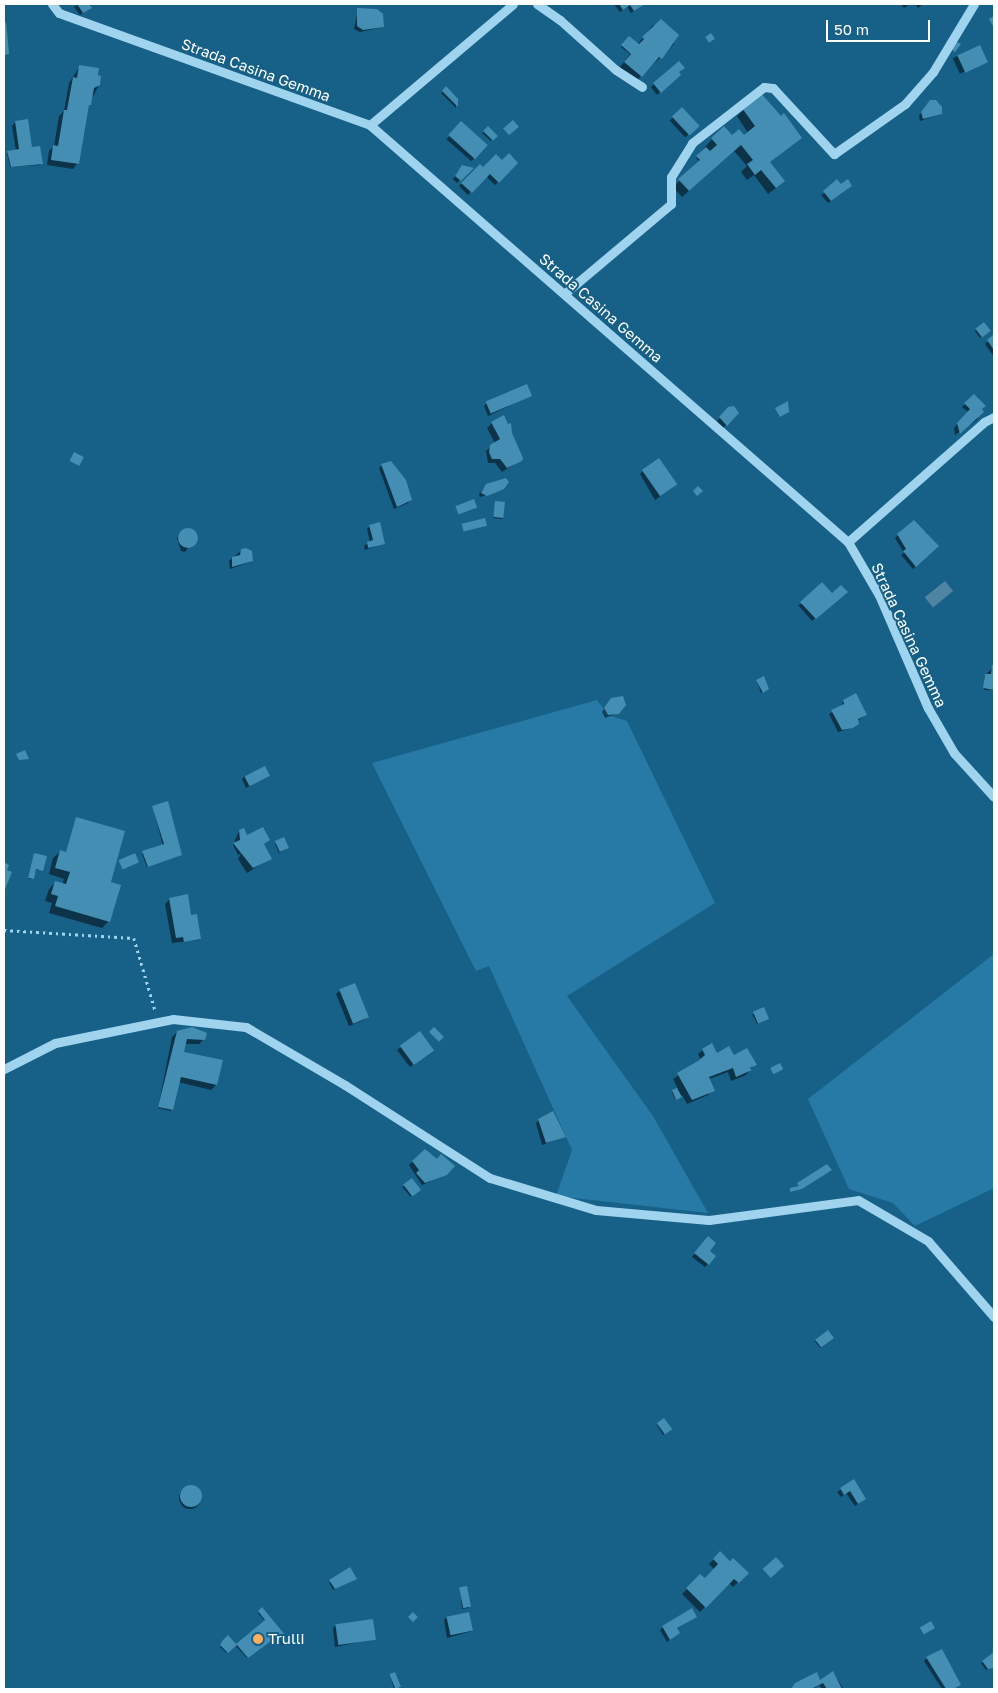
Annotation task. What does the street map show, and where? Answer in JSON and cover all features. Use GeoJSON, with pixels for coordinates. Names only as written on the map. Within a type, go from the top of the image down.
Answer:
{"type":"FeatureCollection","features":[{"type":"Feature","properties":{"kind":"street","name":"Strada Casina Gemma"},"geometry":{"type":"LineString","coordinates":[[52,4],[59,13],[370,126],[848,542],[879,595],[928,708],[949,746],[994,797]]}},
{"type":"Feature","properties":{"kind":"street"},"geometry":{"type":"LineString","coordinates":[[370,126],[513,4]]}},
{"type":"Feature","properties":{"kind":"street"},"geometry":{"type":"LineString","coordinates":[[536,4],[560,20],[616,70],[642,87]]}},
{"type":"Feature","properties":{"kind":"street"},"geometry":{"type":"LineString","coordinates":[[564,294],[671,204],[671,177],[692,143],[710,127],[764,87],[773,88],[834,154],[905,104],[934,72],[974,4]]}},
{"type":"Feature","properties":{"kind":"street"},"geometry":{"type":"LineString","coordinates":[[848,542],[984,422],[994,417]]}},
{"type":"Feature","properties":{"kind":"street"},"geometry":{"type":"LineString","coordinates":[[4,1069],[55,1043],[173,1019],[246,1027],[490,1178],[596,1210],[709,1220],[858,1200],[928,1241],[994,1317]]}},
{"type":"Feature","properties":{"kind":"path"},"geometry":{"type":"LineString","coordinates":[[4,930],[134,938],[159,1022]]}},
{"type":"Feature","properties":{"kind":"shaded area"},"geometry":{"type":"Polygon","coordinates":[[[945,581],[953,591],[933,607],[925,597],[945,581]]]}},
{"type":"Feature","properties":{"kind":"shaded area"},"geometry":{"type":"Polygon","coordinates":[[[597,700],[608,715],[627,721],[715,903],[567,996],[653,1116],[708,1213],[556,1196],[572,1150],[489,966],[476,971],[372,763],[597,700]]]}},
{"type":"Feature","properties":{"kind":"shaded area"},"geometry":{"type":"Polygon","coordinates":[[[994,954],[994,1188],[915,1226],[893,1203],[849,1189],[808,1099],[994,954]]]}},
{"type":"Feature","properties":{"kind":"building"},"geometry":{"type":"Polygon","coordinates":[[[77,4],[89,4],[92,8],[83,13],[77,4]]]}},
{"type":"Feature","properties":{"kind":"building"},"geometry":{"type":"Polygon","coordinates":[[[619,4],[645,4],[634,11],[630,5],[623,10],[619,4]]]}},
{"type":"Feature","properties":{"kind":"building"},"geometry":{"type":"Polygon","coordinates":[[[357,8],[377,9],[383,14],[384,27],[363,30],[357,26],[357,8]]]}},
{"type":"Feature","properties":{"kind":"building"},"geometry":{"type":"Polygon","coordinates":[[[994,16],[994,28],[989,19],[994,16]]]}},
{"type":"Feature","properties":{"kind":"building"},"geometry":{"type":"Polygon","coordinates":[[[661,19],[679,35],[662,59],[659,57],[642,77],[624,62],[631,54],[621,45],[629,36],[639,44],[644,39],[642,37],[661,19]]]}},
{"type":"Feature","properties":{"kind":"building"},"geometry":{"type":"Polygon","coordinates":[[[6,22],[9,54],[4,55],[4,23],[6,22]]]}},
{"type":"Feature","properties":{"kind":"building"},"geometry":{"type":"Polygon","coordinates":[[[711,33],[715,39],[709,43],[705,37],[711,33]]]}},
{"type":"Feature","properties":{"kind":"building"},"geometry":{"type":"Polygon","coordinates":[[[955,41],[961,44],[955,52],[950,48],[955,41]]]}},
{"type":"Feature","properties":{"kind":"building"},"geometry":{"type":"Polygon","coordinates":[[[980,45],[988,62],[965,73],[957,56],[980,45]]]}},
{"type":"Feature","properties":{"kind":"building"},"geometry":{"type":"Polygon","coordinates":[[[679,61],[685,68],[679,72],[681,75],[661,93],[653,83],[679,61]]]}},
{"type":"Feature","properties":{"kind":"building"},"geometry":{"type":"Polygon","coordinates":[[[79,65],[99,68],[98,75],[101,76],[100,85],[94,88],[91,105],[89,105],[79,164],[51,160],[53,145],[58,146],[64,110],[67,110],[73,77],[77,78],[79,65]]]}},
{"type":"Feature","properties":{"kind":"building"},"geometry":{"type":"Polygon","coordinates":[[[446,86],[458,99],[458,107],[442,91],[446,86]]]}},
{"type":"Feature","properties":{"kind":"building"},"geometry":{"type":"Polygon","coordinates":[[[761,93],[781,116],[784,113],[802,138],[770,162],[785,181],[776,188],[761,170],[755,175],[747,164],[753,160],[741,145],[689,191],[678,179],[700,160],[696,156],[706,147],[710,151],[717,145],[711,138],[724,126],[732,135],[739,129],[744,135],[755,126],[742,108],[761,93]]]}},
{"type":"Feature","properties":{"kind":"building"},"geometry":{"type":"Polygon","coordinates":[[[930,100],[936,100],[942,107],[942,114],[923,119],[921,112],[930,100]]]}},
{"type":"Feature","properties":{"kind":"building"},"geometry":{"type":"Polygon","coordinates":[[[682,107],[700,126],[689,136],[672,117],[682,107]]]}},
{"type":"Feature","properties":{"kind":"building"},"geometry":{"type":"Polygon","coordinates":[[[28,119],[32,147],[40,146],[43,164],[11,167],[7,151],[19,149],[15,121],[28,119]]]}},
{"type":"Feature","properties":{"kind":"building"},"geometry":{"type":"Polygon","coordinates":[[[513,120],[519,127],[509,135],[503,129],[513,120]]]}},
{"type":"Feature","properties":{"kind":"building"},"geometry":{"type":"Polygon","coordinates":[[[461,121],[488,145],[475,159],[448,135],[461,121]]]}},
{"type":"Feature","properties":{"kind":"building"},"geometry":{"type":"Polygon","coordinates":[[[488,126],[498,136],[493,141],[483,131],[488,126]]]}},
{"type":"Feature","properties":{"kind":"building"},"geometry":{"type":"Polygon","coordinates":[[[509,153],[518,163],[499,183],[490,174],[472,193],[461,183],[480,164],[483,167],[496,154],[502,160],[509,153]]]}},
{"type":"Feature","properties":{"kind":"building"},"geometry":{"type":"Polygon","coordinates":[[[462,165],[474,168],[461,181],[455,176],[462,165]]]}},
{"type":"Feature","properties":{"kind":"building"},"geometry":{"type":"Polygon","coordinates":[[[837,179],[841,184],[848,179],[852,186],[831,201],[823,191],[837,179]]]}},
{"type":"Feature","properties":{"kind":"building"},"geometry":{"type":"Polygon","coordinates":[[[984,322],[991,331],[982,337],[975,329],[984,322]]]}},
{"type":"Feature","properties":{"kind":"building"},"geometry":{"type":"Polygon","coordinates":[[[994,334],[994,350],[987,340],[994,334]]]}},
{"type":"Feature","properties":{"kind":"building"},"geometry":{"type":"Polygon","coordinates":[[[527,384],[532,396],[491,414],[486,402],[527,384]]]}},
{"type":"Feature","properties":{"kind":"building"},"geometry":{"type":"Polygon","coordinates":[[[974,394],[986,406],[982,409],[984,412],[960,434],[957,423],[970,409],[964,403],[974,394]]]}},
{"type":"Feature","properties":{"kind":"building"},"geometry":{"type":"Polygon","coordinates":[[[788,401],[789,412],[780,417],[775,408],[788,401]]]}},
{"type":"Feature","properties":{"kind":"building"},"geometry":{"type":"Polygon","coordinates":[[[734,406],[739,413],[727,426],[719,417],[728,407],[734,406]]]}},
{"type":"Feature","properties":{"kind":"building"},"geometry":{"type":"Polygon","coordinates":[[[504,415],[508,424],[511,423],[512,433],[523,458],[522,461],[507,468],[500,459],[492,459],[489,452],[490,445],[500,439],[491,422],[504,415]]]}},
{"type":"Feature","properties":{"kind":"building"},"geometry":{"type":"Polygon","coordinates":[[[74,452],[84,457],[79,466],[69,461],[74,452]]]}},
{"type":"Feature","properties":{"kind":"building"},"geometry":{"type":"Polygon","coordinates":[[[659,458],[677,484],[660,496],[642,470],[659,458]]]}},
{"type":"Feature","properties":{"kind":"building"},"geometry":{"type":"Polygon","coordinates":[[[391,461],[406,480],[412,500],[397,507],[381,464],[391,461]]]}},
{"type":"Feature","properties":{"kind":"building"},"geometry":{"type":"Polygon","coordinates":[[[506,478],[509,482],[504,489],[487,496],[481,493],[486,484],[506,478]]]}},
{"type":"Feature","properties":{"kind":"building"},"geometry":{"type":"Polygon","coordinates":[[[698,486],[703,491],[697,496],[693,491],[698,486]]]}},
{"type":"Feature","properties":{"kind":"building"},"geometry":{"type":"Polygon","coordinates":[[[474,499],[477,507],[459,515],[455,506],[474,499]]]}},
{"type":"Feature","properties":{"kind":"building"},"geometry":{"type":"Polygon","coordinates":[[[495,501],[505,502],[503,518],[493,517],[495,501]]]}},
{"type":"Feature","properties":{"kind":"building"},"geometry":{"type":"Polygon","coordinates":[[[485,518],[487,526],[464,532],[462,524],[485,518]]]}},
{"type":"Feature","properties":{"kind":"building"},"geometry":{"type":"Polygon","coordinates":[[[914,520],[939,546],[916,567],[903,551],[906,549],[897,534],[914,520]]]}},
{"type":"Feature","properties":{"kind":"building"},"geometry":{"type":"Polygon","coordinates":[[[380,522],[385,544],[368,548],[367,542],[373,540],[369,525],[380,522]]]}},
{"type":"Feature","properties":{"kind":"building"},"geometry":{"type":"Polygon","coordinates":[[[188,528],[195,531],[198,538],[195,545],[188,548],[181,545],[178,538],[181,531],[188,528]]]}},
{"type":"Feature","properties":{"kind":"building"},"geometry":{"type":"Polygon","coordinates":[[[246,548],[252,551],[253,561],[232,567],[232,557],[240,555],[241,549],[246,548]]]}},
{"type":"Feature","properties":{"kind":"building"},"geometry":{"type":"Polygon","coordinates":[[[822,582],[832,593],[841,585],[848,592],[816,619],[800,602],[822,582]]]}},
{"type":"Feature","properties":{"kind":"building"},"geometry":{"type":"Polygon","coordinates":[[[992,665],[994,665],[994,690],[983,688],[985,674],[991,674],[992,665]]]}},
{"type":"Feature","properties":{"kind":"building"},"geometry":{"type":"Polygon","coordinates":[[[764,676],[769,689],[763,693],[756,680],[764,676]]]}},
{"type":"Feature","properties":{"kind":"building"},"geometry":{"type":"Polygon","coordinates":[[[856,693],[867,715],[858,719],[859,724],[853,728],[842,730],[831,710],[844,704],[843,700],[856,693]]]}},
{"type":"Feature","properties":{"kind":"building"},"geometry":{"type":"Polygon","coordinates":[[[623,696],[626,705],[619,714],[608,715],[604,708],[611,698],[623,696]]]}},
{"type":"Feature","properties":{"kind":"building"},"geometry":{"type":"Polygon","coordinates":[[[25,750],[29,759],[19,760],[16,754],[25,750]]]}},
{"type":"Feature","properties":{"kind":"building"},"geometry":{"type":"Polygon","coordinates":[[[265,766],[270,776],[250,786],[245,776],[265,766]]]}},
{"type":"Feature","properties":{"kind":"building"},"geometry":{"type":"Polygon","coordinates":[[[168,801],[182,855],[148,867],[142,851],[164,844],[152,806],[168,801]]]}},
{"type":"Feature","properties":{"kind":"building"},"geometry":{"type":"Polygon","coordinates":[[[76,817],[125,831],[111,882],[121,885],[110,922],[55,906],[58,896],[51,894],[55,881],[66,884],[70,872],[55,868],[60,850],[66,852],[76,817]]]}},
{"type":"Feature","properties":{"kind":"building"},"geometry":{"type":"Polygon","coordinates":[[[263,827],[270,840],[264,844],[272,859],[253,868],[233,843],[240,840],[239,830],[244,828],[247,835],[263,827]]]}},
{"type":"Feature","properties":{"kind":"building"},"geometry":{"type":"Polygon","coordinates":[[[284,837],[289,848],[280,852],[275,841],[284,837]]]}},
{"type":"Feature","properties":{"kind":"building"},"geometry":{"type":"Polygon","coordinates":[[[34,853],[47,856],[43,871],[36,869],[34,879],[28,878],[34,853]]]}},
{"type":"Feature","properties":{"kind":"building"},"geometry":{"type":"Polygon","coordinates":[[[135,853],[139,862],[123,869],[119,860],[135,853]]]}},
{"type":"Feature","properties":{"kind":"building"},"geometry":{"type":"Polygon","coordinates":[[[4,862],[9,865],[7,870],[12,872],[4,892],[4,862]]]}},
{"type":"Feature","properties":{"kind":"building"},"geometry":{"type":"Polygon","coordinates":[[[188,894],[191,915],[197,914],[201,939],[184,942],[183,937],[176,938],[169,898],[188,894]]]}},
{"type":"Feature","properties":{"kind":"building"},"geometry":{"type":"Polygon","coordinates":[[[355,983],[369,1017],[353,1024],[339,989],[355,983]]]}},
{"type":"Feature","properties":{"kind":"building"},"geometry":{"type":"Polygon","coordinates":[[[764,1007],[769,1019],[758,1024],[753,1012],[764,1007]]]}},
{"type":"Feature","properties":{"kind":"building"},"geometry":{"type":"Polygon","coordinates":[[[192,1027],[207,1033],[205,1040],[187,1039],[184,1052],[223,1060],[217,1085],[181,1077],[173,1110],[158,1107],[177,1031],[192,1027]]]}},
{"type":"Feature","properties":{"kind":"building"},"geometry":{"type":"Polygon","coordinates":[[[434,1027],[444,1037],[439,1042],[429,1032],[434,1027]]]}},
{"type":"Feature","properties":{"kind":"building"},"geometry":{"type":"Polygon","coordinates":[[[420,1031],[434,1050],[414,1065],[400,1046],[420,1031]]]}},
{"type":"Feature","properties":{"kind":"building"},"geometry":{"type":"Polygon","coordinates":[[[712,1043],[717,1053],[729,1046],[734,1055],[747,1048],[757,1065],[750,1068],[752,1070],[736,1077],[733,1068],[709,1077],[715,1091],[692,1100],[677,1073],[705,1055],[702,1049],[712,1043]]]}},
{"type":"Feature","properties":{"kind":"building"},"geometry":{"type":"Polygon","coordinates":[[[780,1063],[783,1069],[773,1074],[770,1068],[780,1063]]]}},
{"type":"Feature","properties":{"kind":"building"},"geometry":{"type":"Polygon","coordinates":[[[677,1088],[682,1097],[676,1100],[672,1090],[677,1088]]]}},
{"type":"Feature","properties":{"kind":"building"},"geometry":{"type":"Polygon","coordinates":[[[553,1111],[566,1137],[546,1143],[538,1119],[553,1111]]]}},
{"type":"Feature","properties":{"kind":"building"},"geometry":{"type":"Polygon","coordinates":[[[425,1149],[437,1159],[441,1154],[455,1166],[447,1175],[425,1183],[416,1173],[419,1170],[412,1161],[425,1149]]]}},
{"type":"Feature","properties":{"kind":"building"},"geometry":{"type":"Polygon","coordinates":[[[827,1164],[832,1170],[802,1189],[790,1192],[790,1188],[799,1186],[797,1183],[827,1164]]]}},
{"type":"Feature","properties":{"kind":"building"},"geometry":{"type":"Polygon","coordinates":[[[412,1178],[421,1190],[412,1197],[403,1185],[412,1178]]]}},
{"type":"Feature","properties":{"kind":"building"},"geometry":{"type":"Polygon","coordinates":[[[708,1236],[716,1243],[710,1251],[716,1256],[709,1265],[694,1253],[708,1236]]]}},
{"type":"Feature","properties":{"kind":"building"},"geometry":{"type":"Polygon","coordinates":[[[828,1330],[834,1338],[821,1348],[815,1340],[828,1330]]]}},
{"type":"Feature","properties":{"kind":"building"},"geometry":{"type":"Polygon","coordinates":[[[664,1418],[672,1429],[665,1435],[657,1423],[664,1418]]]}},
{"type":"Feature","properties":{"kind":"building"},"geometry":{"type":"Polygon","coordinates":[[[854,1479],[866,1499],[858,1504],[850,1491],[844,1495],[840,1488],[854,1479]]]}},
{"type":"Feature","properties":{"kind":"building"},"geometry":{"type":"Polygon","coordinates":[[[191,1485],[199,1488],[202,1496],[199,1504],[191,1507],[183,1504],[180,1496],[183,1488],[191,1485]]]}},
{"type":"Feature","properties":{"kind":"building"},"geometry":{"type":"Polygon","coordinates":[[[720,1551],[730,1561],[733,1558],[749,1573],[739,1583],[734,1579],[706,1608],[686,1588],[700,1574],[705,1578],[718,1564],[713,1559],[720,1551]]]}},
{"type":"Feature","properties":{"kind":"building"},"geometry":{"type":"Polygon","coordinates":[[[776,1557],[784,1566],[771,1578],[763,1569],[776,1557]]]}},
{"type":"Feature","properties":{"kind":"building"},"geometry":{"type":"Polygon","coordinates":[[[350,1567],[357,1579],[335,1589],[329,1580],[350,1567]]]}},
{"type":"Feature","properties":{"kind":"building"},"geometry":{"type":"Polygon","coordinates":[[[467,1586],[471,1607],[463,1608],[459,1588],[467,1586]]]}},
{"type":"Feature","properties":{"kind":"building","name":"Trulli"},"geometry":{"type":"Polygon","coordinates":[[[262,1607],[290,1641],[285,1646],[278,1636],[248,1658],[237,1645],[228,1653],[220,1645],[223,1640],[228,1635],[236,1644],[265,1620],[258,1611],[262,1607]]]}},
{"type":"Feature","properties":{"kind":"building"},"geometry":{"type":"Polygon","coordinates":[[[692,1608],[697,1617],[677,1628],[680,1633],[670,1640],[662,1626],[692,1608]]]}},
{"type":"Feature","properties":{"kind":"building"},"geometry":{"type":"Polygon","coordinates":[[[413,1612],[418,1617],[413,1622],[408,1617],[413,1612]]]}},
{"type":"Feature","properties":{"kind":"building"},"geometry":{"type":"Polygon","coordinates":[[[469,1612],[473,1631],[450,1635],[447,1617],[469,1612]]]}},
{"type":"Feature","properties":{"kind":"building"},"geometry":{"type":"Polygon","coordinates":[[[373,1619],[376,1640],[338,1645],[335,1624],[373,1619]]]}},
{"type":"Feature","properties":{"kind":"building"},"geometry":{"type":"Polygon","coordinates":[[[931,1621],[935,1628],[924,1634],[920,1628],[931,1621]]]}},
{"type":"Feature","properties":{"kind":"building"},"geometry":{"type":"Polygon","coordinates":[[[942,1649],[961,1685],[953,1689],[946,1689],[926,1657],[942,1649]]]}},
{"type":"Feature","properties":{"kind":"building"},"geometry":{"type":"Polygon","coordinates":[[[994,1652],[994,1668],[988,1669],[982,1661],[994,1652]]]}},
{"type":"Feature","properties":{"kind":"building"},"geometry":{"type":"Polygon","coordinates":[[[833,1671],[842,1689],[827,1689],[823,1683],[811,1689],[791,1689],[795,1683],[817,1672],[820,1680],[833,1671]]]}},
{"type":"Feature","properties":{"kind":"building"},"geometry":{"type":"Polygon","coordinates":[[[395,1672],[401,1687],[395,1689],[389,1674],[395,1672]]]}},
{"type":"Feature","properties":{"kind":"place","name":"Trulli"},"geometry":{"type":"Point","coordinates":[258,1639]}}]}
